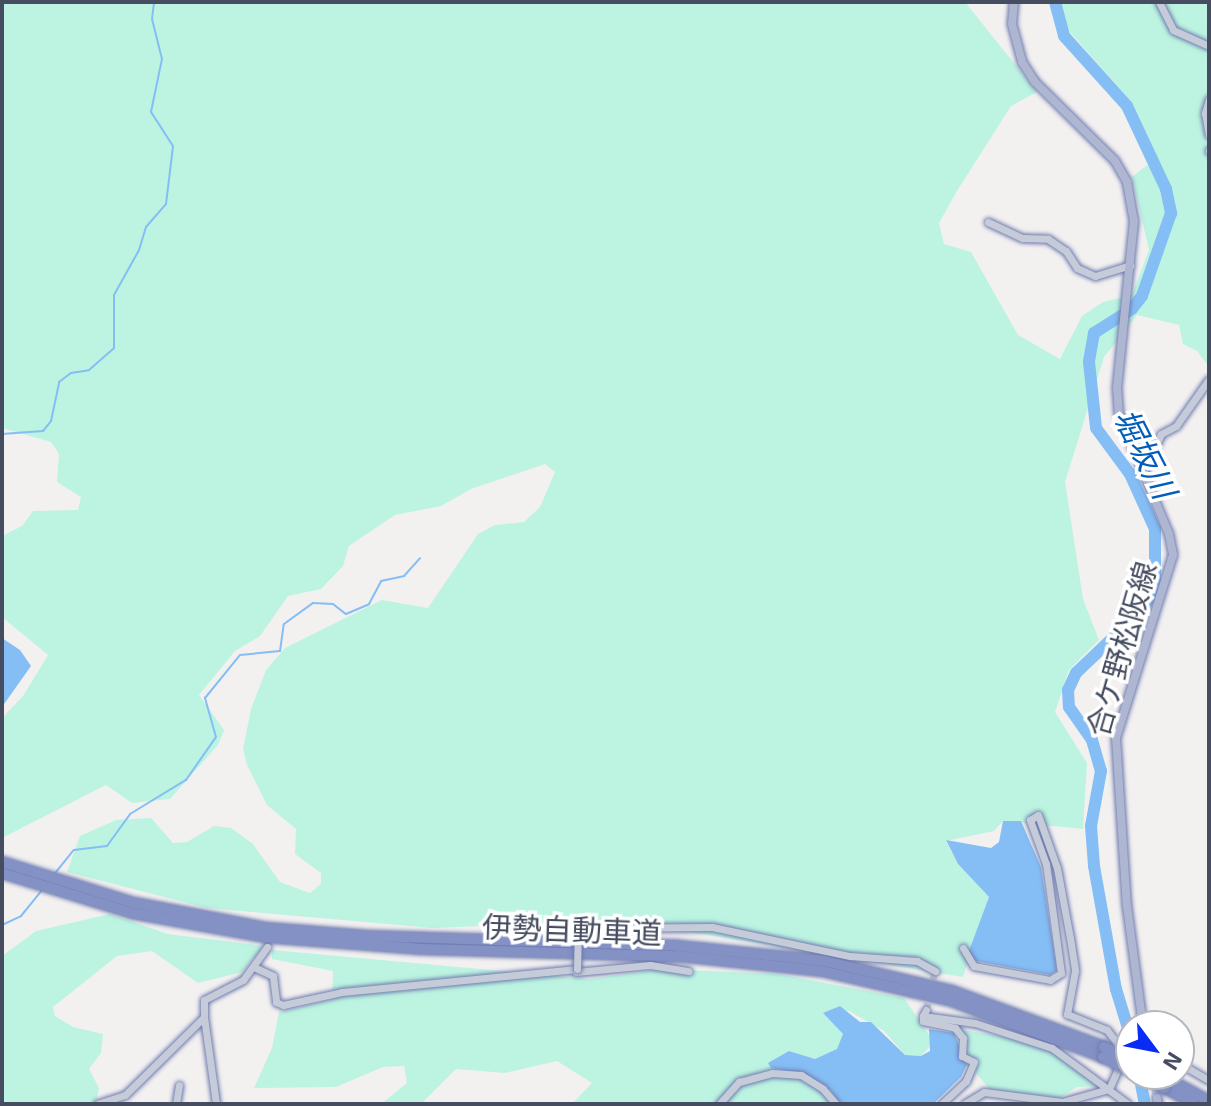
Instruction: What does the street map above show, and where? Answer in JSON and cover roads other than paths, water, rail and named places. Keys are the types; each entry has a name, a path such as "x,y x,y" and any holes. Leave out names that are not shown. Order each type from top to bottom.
{"highway":[{"name":"伊勢自動車道","path":"2,862 134,903 266,928 381,937 679,946 824,961 952,991 1104,1052 1115,1060"},
{"name":"伊勢自動車道","path":"2,873 132,913 265,937 422,949 679,956 822,971 949,1000 1115,1055"},
{"path":"1169,1090 1194,1104"},
{"path":"1189,1090 1209,1101"}],"main road":[{"name":"合ケ野松阪線","path":"1014,2 1012,24 1022,62 1035,82 1115,161 1127,182 1134,221 1119,414 1173,555 1116,738 1126,891 1141,1010"}],"street":[{"path":"1159,2 1173,30 1209,46"},
{"path":"1209,99 1205,113 1209,135"},
{"path":"988,222 1023,238 1048,239 1066,251 1077,268 1095,276 1130,265"},
{"path":"1143,473 1161,434 1176,426 1209,379"},
{"path":"963,948 974,966 1050,980 1061,973 1046,864 1030,820 1038,815 1057,868 1071,939 1074,981 1067,1014 1107,1030 1116,1042 1117,1071 1109,1089 1062,1103 984,1092 964,1104"},
{"path":"577,971 578,928 712,927 850,956 917,961 935,971"},
{"path":"216,1104 204,1000 256,968 267,947"},
{"path":"256,968 273,976 276,1002 283,1005 342,992 577,971 650,965 689,971"},
{"path":"941,1104 966,1081 974,1062 962,1056 963,1038 955,1028 923,1021 924,1013 975,1023 1036,1041 1069,1058 1128,1104"},
{"path":"97,1104 120,1099 204,1017"},
{"path":"719,1104 739,1082 772,1073 801,1075 836,1104"},
{"path":"176,1104 179,1085"}],"water":[{"path":"2,638 20,650 31,666 2,707"},
{"path":"1003,821 1021,821 1041,867 1057,970 1050,975 966,959 989,897 958,864 946,840 991,848 999,842"},
{"path":"840,1006 860,1022 871,1022 905,1055 921,1056 930,1051 929,1029 954,1033 967,1064 961,1077 933,1104 841,1104 830,1090 794,1072 771,1068 768,1063 789,1051 815,1059 837,1049 843,1034 823,1013"}],"waterway":[{"path":"2,434 43,431 51,421 59,382 71,373 89,370 114,348 114,295 139,250 146,227 166,204 173,146 151,112 162,59 152,19 154,2"},
{"name":"堀坂川","path":"1055,2 1064,36 1127,106 1166,189 1171,213 1142,296 1132,309 1094,333 1089,362 1096,428 1130,474 1155,529 1155,589 1141,611 1076,673 1068,690 1069,707 1092,740 1101,771 1091,826 1094,866 1122,1010"},
{"path":"56,872 74,850 107,846 130,814 186,780 216,737 205,698 240,655 280,651 284,624 313,603 333,604 346,614 369,604 381,581 404,576 420,558"},
{"path":"2,925 21,916 42,890"},
{"name":"堀坂川","path":"1142,1090 1145,1104"}],"tunnel":[{"path":"926,1010 935,971"},
{"path":"1156,1090 1157,1098"}]}
